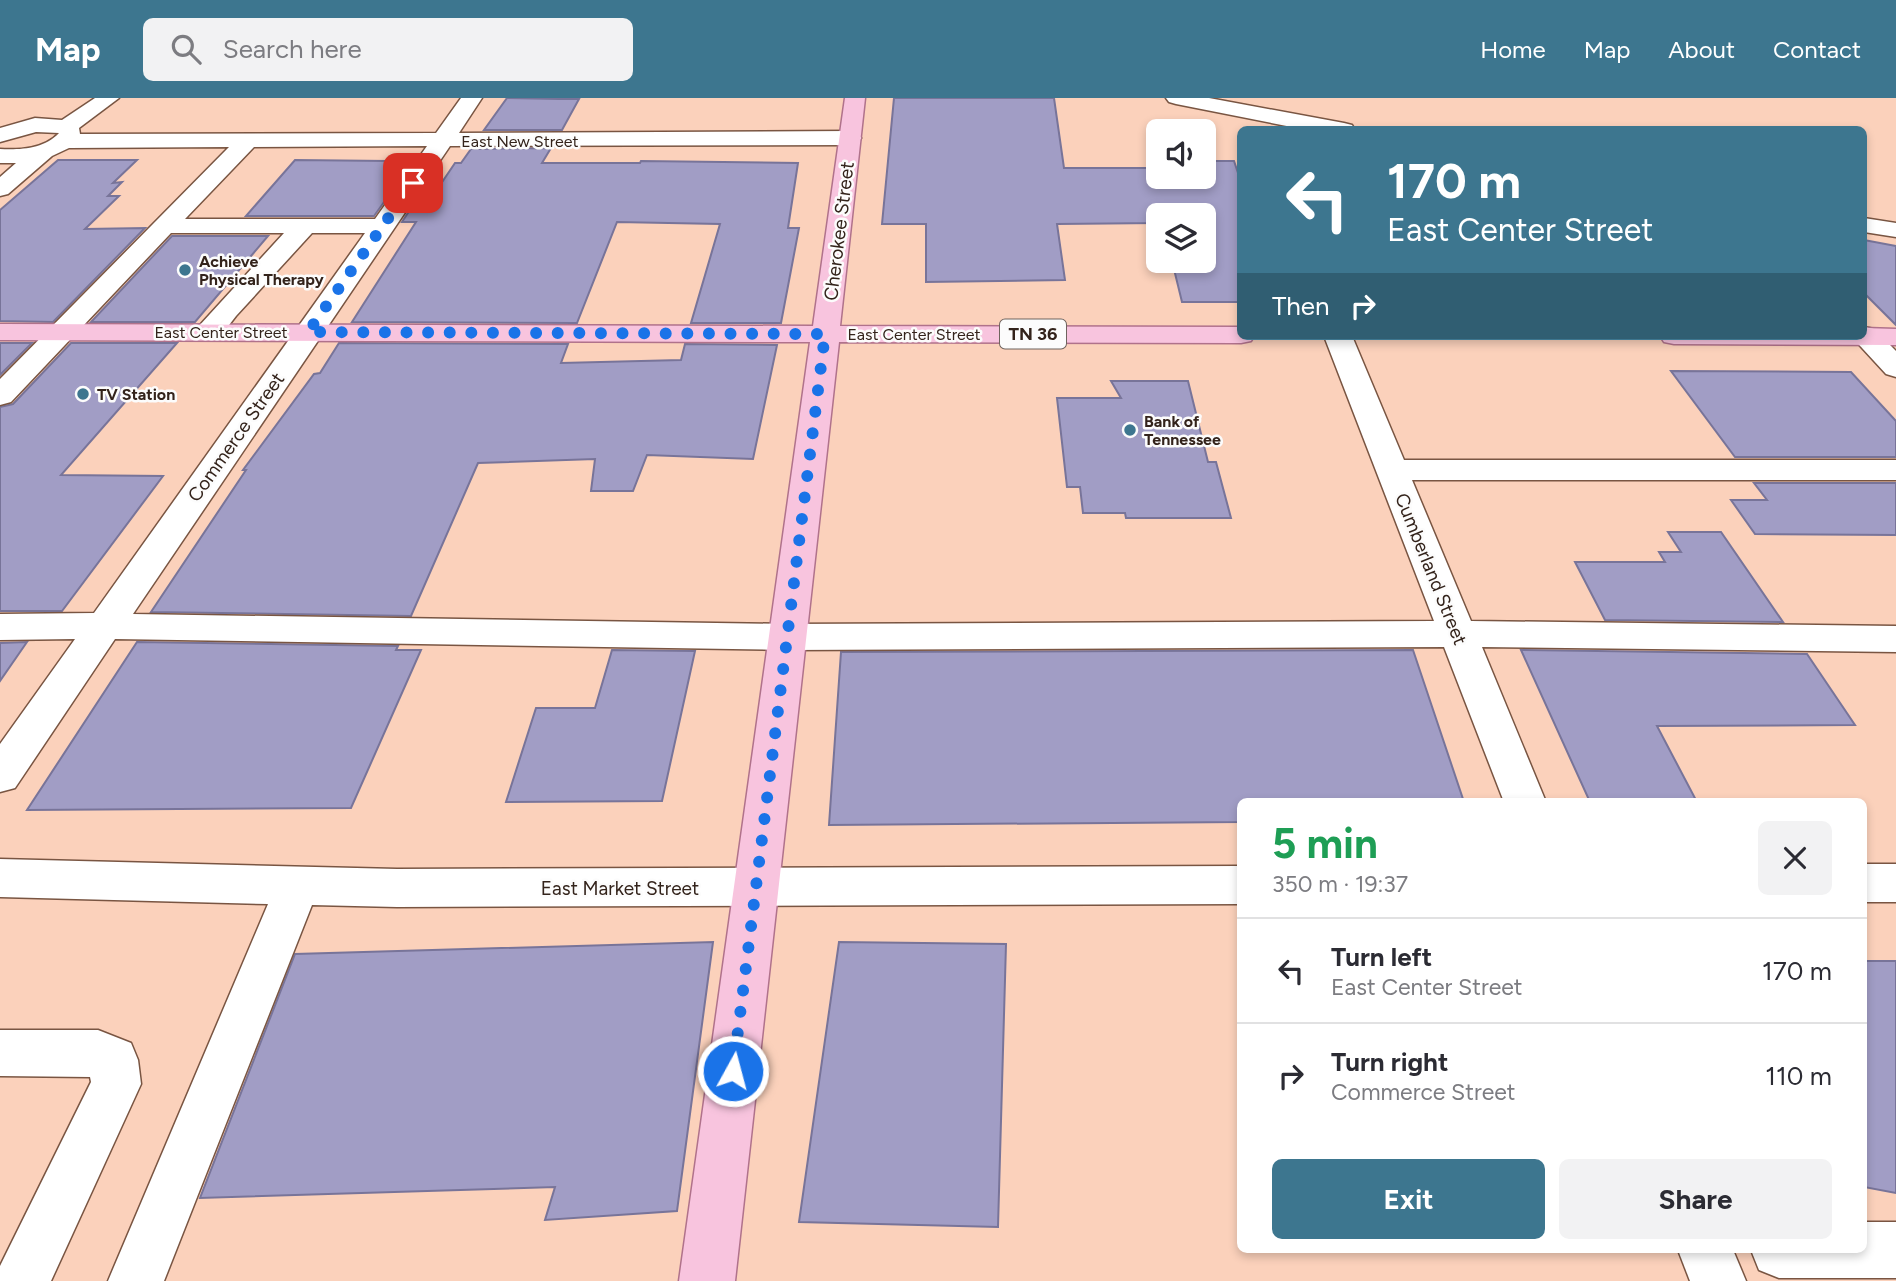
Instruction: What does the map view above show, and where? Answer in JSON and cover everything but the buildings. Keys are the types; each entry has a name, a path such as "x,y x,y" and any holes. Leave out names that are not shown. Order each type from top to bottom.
{"main road":[{"name":"Cherokee Street","path":"707,1281 855,98"},
{"name":"East Center Street","path":"0,332 1237,335"},
{"path":"1867,336 1896,337"}],"street":[{"path":"0,188 109,98"},
{"name":"Commerce Street","path":"0,776 472,98"},
{"path":"1176,98 1251,121 1303,126"},
{"path":"7,132 44,106"},
{"path":"7,132 47,125 58,139"},
{"name":"East New Street","path":"58,139 442,141 850,138"},
{"path":"0,156 18,156 58,139"},
{"path":"0,396 248,140"},
{"path":"255,226 272,205"},
{"path":"1867,225 1896,230"},
{"path":"164,226 383,226"},
{"path":"209,332 226,310 305,226"},
{"path":"1867,338 1896,368"},
{"name":"Cumberland Street","path":"1340,340 1523,798"},
{"path":"1391,470 1896,470"},
{"path":"0,627 105,626 788,637 1458,634 1896,639"},
{"name":"East Market Street","path":"0,878 298,885 756,888 1237,885"},
{"path":"1867,883 1896,883"},
{"path":"136,1281 298,885"},
{"path":"0,1053 98,1054 113,1060 116,1084 22,1281"},
{"path":"1867,1250 1896,1250"},
{"path":"1707,1253 1718,1281"}],"place":[{"name":"Achieve Physical Therapy","path":"185,270"},
{"name":"TV Station","path":"83,394"},
{"name":"Bank of Tennessee","path":"1130,430"}],"route":[{"path":"413,183 308,332 825,334 733,1071"}]}
